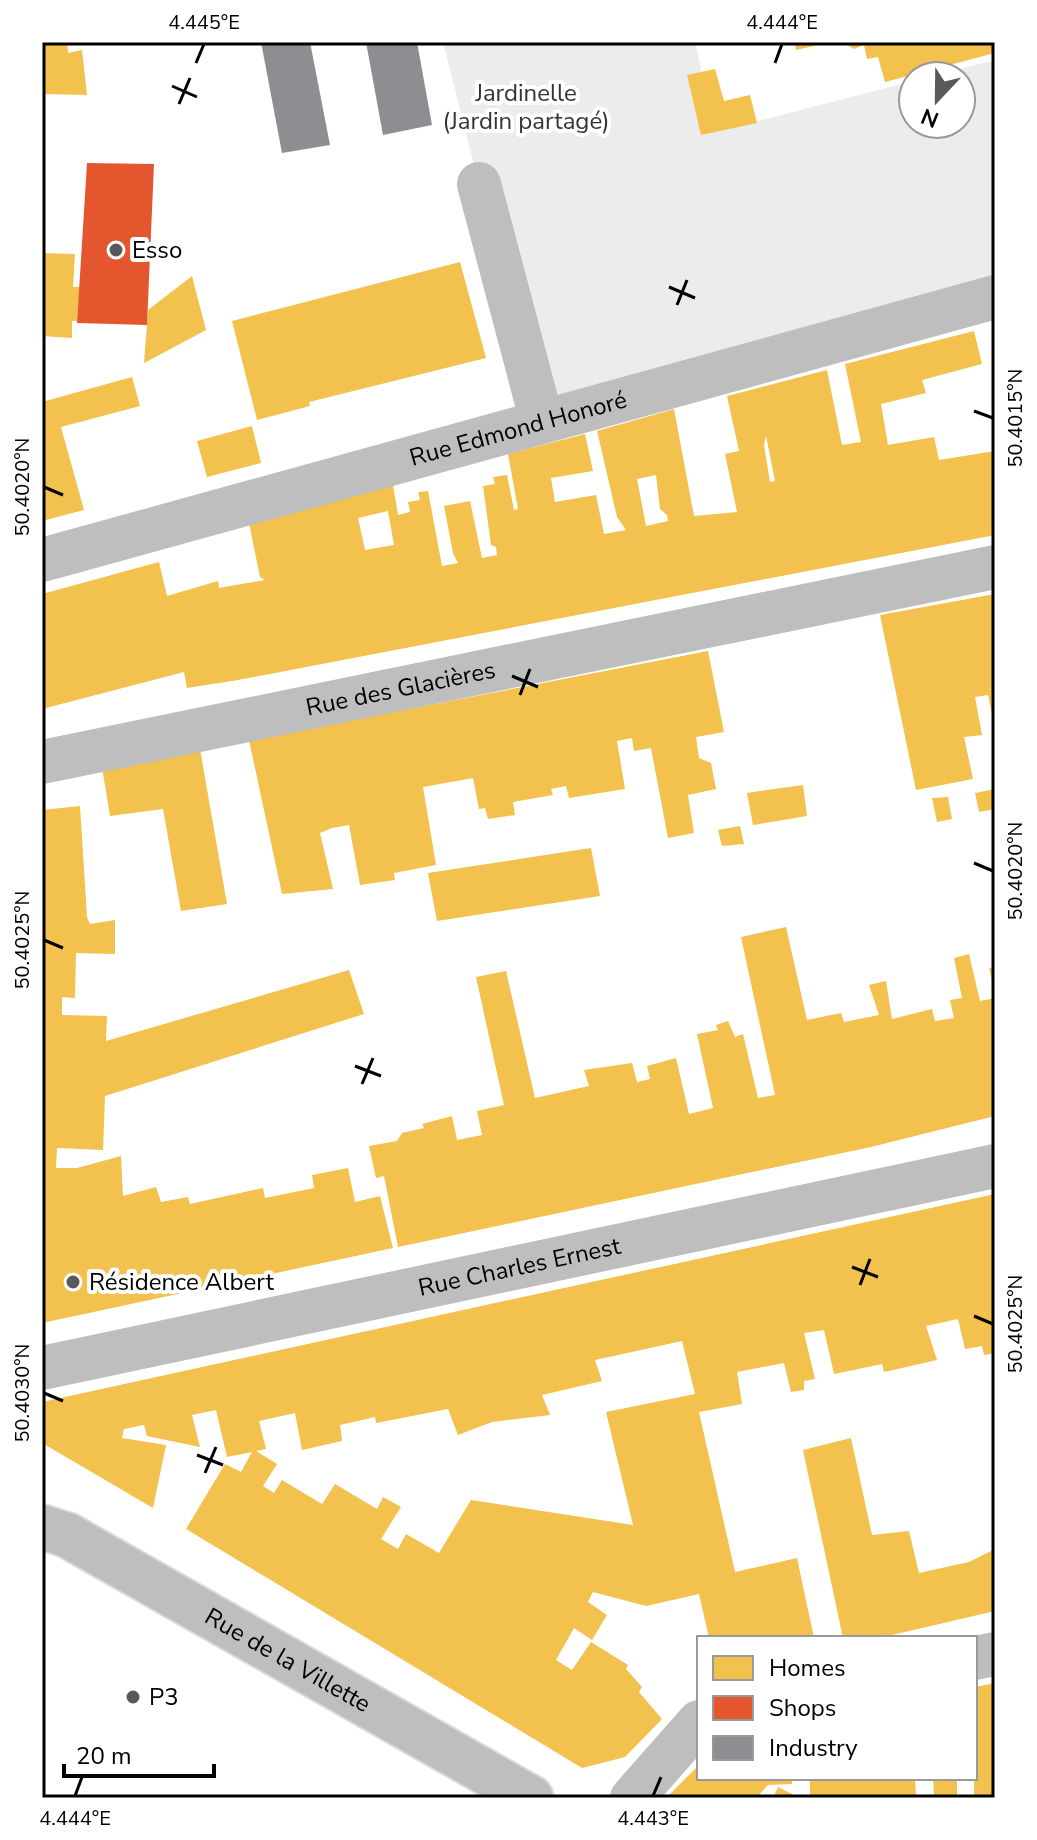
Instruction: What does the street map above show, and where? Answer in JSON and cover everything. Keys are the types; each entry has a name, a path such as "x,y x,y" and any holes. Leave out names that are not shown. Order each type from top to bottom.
{"street":[{"path":"479,184 542,422"},
{"name":"Rue Edmond Honoré","path":"42,560 995,297"},
{"name":"Rue des Glacières","path":"42,762 995,567"},
{"name":"Rue Charles Ernest","path":"42,1368 995,1166"},
{"name":"Rue de la Villette","path":"50,1537 531,1798"},
{"path":"632,1798 697,1724"}],"green space":[{"name":"Jardinelle (Jardin partagé)","path":"443,42 695,42 715,132 897,85 897,140 977,140 977,65 995,60 995,297 542,422 522,356"}],"building: Homes":[{"path":"42,42 67,42 68,53 82,50 87,95 42,94"},
{"path":"795,42 827,42 827,43 796,50"},
{"path":"842,42 995,42 995,53 968,60 897,60 897,79 885,82 878,57 867,59 864,45 854,49"},
{"path":"715,69 724,101 750,95 757,123 701,135 687,75"},
{"path":"42,253 75,254 73,287 80,287 77,321 72,321 72,338 42,336"},
{"path":"460,262 486,358 309,402 310,406 257,420 232,321"},
{"path":"192,276 206,330 144,363 148,310"},
{"path":"974,331 982,364 922,380 926,393 881,404 888,445 934,437 939,460 995,451 995,535 238,680 187,688 184,672 42,709 42,594 159,562 167,596 218,581 219,588 265,580 260,577 249,523 393,485 398,515 410,512 408,502 420,500 418,492 428,491 442,566 458,563 453,553 444,506 470,501 482,558 497,555 496,547 491,545 483,486 495,484 493,477 507,475 514,510 518,509 508,454 585,434 593,471 551,478 555,502 596,495 604,534 626,530 617,517 597,431 674,409 694,516 737,512 725,454 739,451 727,396 827,370 842,445 861,442 845,364","holes":["766,436 775,481 770,482 764,445","656,475 660,509 667,515 668,521 646,526 637,479","388,511 394,545 365,550 358,518"]},
{"path":"132,377 140,406 61,427 84,510 42,521 42,402"},
{"path":"252,426 261,463 207,477 197,441"},
{"path":"995,594 995,728 988,695 975,697 982,735 964,737 973,779 916,790 880,615"},
{"path":"708,651 724,732 696,737 699,758 711,763 716,789 688,795 694,833 668,838 651,748 634,751 632,738 617,741 625,789 569,798 566,786 551,789 553,795 513,802 515,815 488,819 485,808 479,809 473,778 423,787 436,865 394,873 395,880 360,885 349,825 332,828 320,833 333,889 282,894 249,740"},
{"path":"200,749 227,904 181,911 163,809 110,816 102,767"},
{"path":"803,785 807,816 753,825 747,793"},
{"path":"995,789 995,809 979,812 975,793"},
{"path":"948,797 952,819 937,822 932,798"},
{"path":"80,806 87,917 90,924 115,920 115,954 76,953 75,998 62,997 62,1015 107,1016 106,1041 349,970 364,1014 105,1096 103,1150 57,1148 56,1168 77,1168 121,1156 123,1196 156,1187 161,1202 188,1197 190,1204 263,1188 265,1198 314,1188 312,1175 348,1168 355,1202 380,1196 393,1248 42,1323 42,810"},
{"path":"740,826 744,844 722,846 718,830"},
{"path":"591,848 600,896 437,921 428,873"},
{"path":"786,927 807,1020 841,1013 844,1022 879,1015 869,985 886,981 892,1019 932,1009 935,1021 954,1018 950,1000 962,998 954,958 969,954 980,1001 995,998 995,1116 871,1147 398,1247 384,1176 376,1178 369,1146 397,1141 402,1133 452,1116 457,1140 482,1135 477,1111 504,1105 476,977 506,971 535,1098 589,1086 584,1070 632,1063 637,1082 650,1079 647,1066 676,1058 689,1114 713,1108 697,1034 718,1030 716,1025 728,1021 735,1037 743,1034 758,1098 775,1095 741,937"},
{"path":"995,967 995,987 994,987 989,968"},
{"path":"995,1194 995,1353 984,1355 982,1346 965,1349 958,1319 926,1326 937,1360 884,1372 882,1364 834,1374 824,1330 804,1333 815,1379 804,1381 804,1390 791,1392 784,1363 737,1372 742,1404 699,1412 735,1572 797,1558 814,1636 709,1636 699,1594 646,1606 593,1592 588,1602 607,1615 592,1640 574,1628 556,1660 572,1670 591,1642 628,1665 626,1669 642,1687 639,1692 662,1719 625,1757 582,1768 186,1529 225,1464 241,1472 252,1452 227,1457 216,1410 192,1415 200,1447 147,1436 144,1425 124,1429 122,1438 166,1445 153,1508 42,1443 42,1402","holes":["682,1341 695,1394 606,1412 633,1525 471,1500 439,1553 406,1534 398,1549 381,1539 401,1507 383,1497 377,1509 335,1484 322,1504 282,1480 274,1493 263,1486 277,1464 256,1451 266,1449 259,1421 295,1413 302,1450 342,1441 340,1425 375,1417 376,1423 448,1409 458,1435 492,1422 550,1415 542,1395 602,1381 595,1360"]},
{"path":"851,1438 872,1535 909,1531 919,1573 969,1562 995,1549 995,1611 888,1636 843,1636 803,1450"},
{"path":"995,1683 995,1798 974,1798 974,1780 977,1780 977,1687"},
{"path":"697,1767 697,1780 792,1780 792,1784 768,1785 756,1798 666,1798"},
{"path":"810,1780 915,1780 916,1798 810,1798"},
{"path":"933,1780 957,1780 957,1798 934,1797"},
{"path":"778,1787 794,1795 793,1798 773,1798"}],"building: Shops":[{"name":"Esso","path":"87,163 154,164 147,325 77,323"}],"building: Industry":[{"path":"261,42 310,42 330,145 282,153"},
{"path":"366,42 417,42 432,125 383,135"}],"place":[{"name":"Esso","path":"116,250"},
{"name":"Résidence Albert","path":"73,1282"},
{"name":"P3","path":"133,1697"}]}
